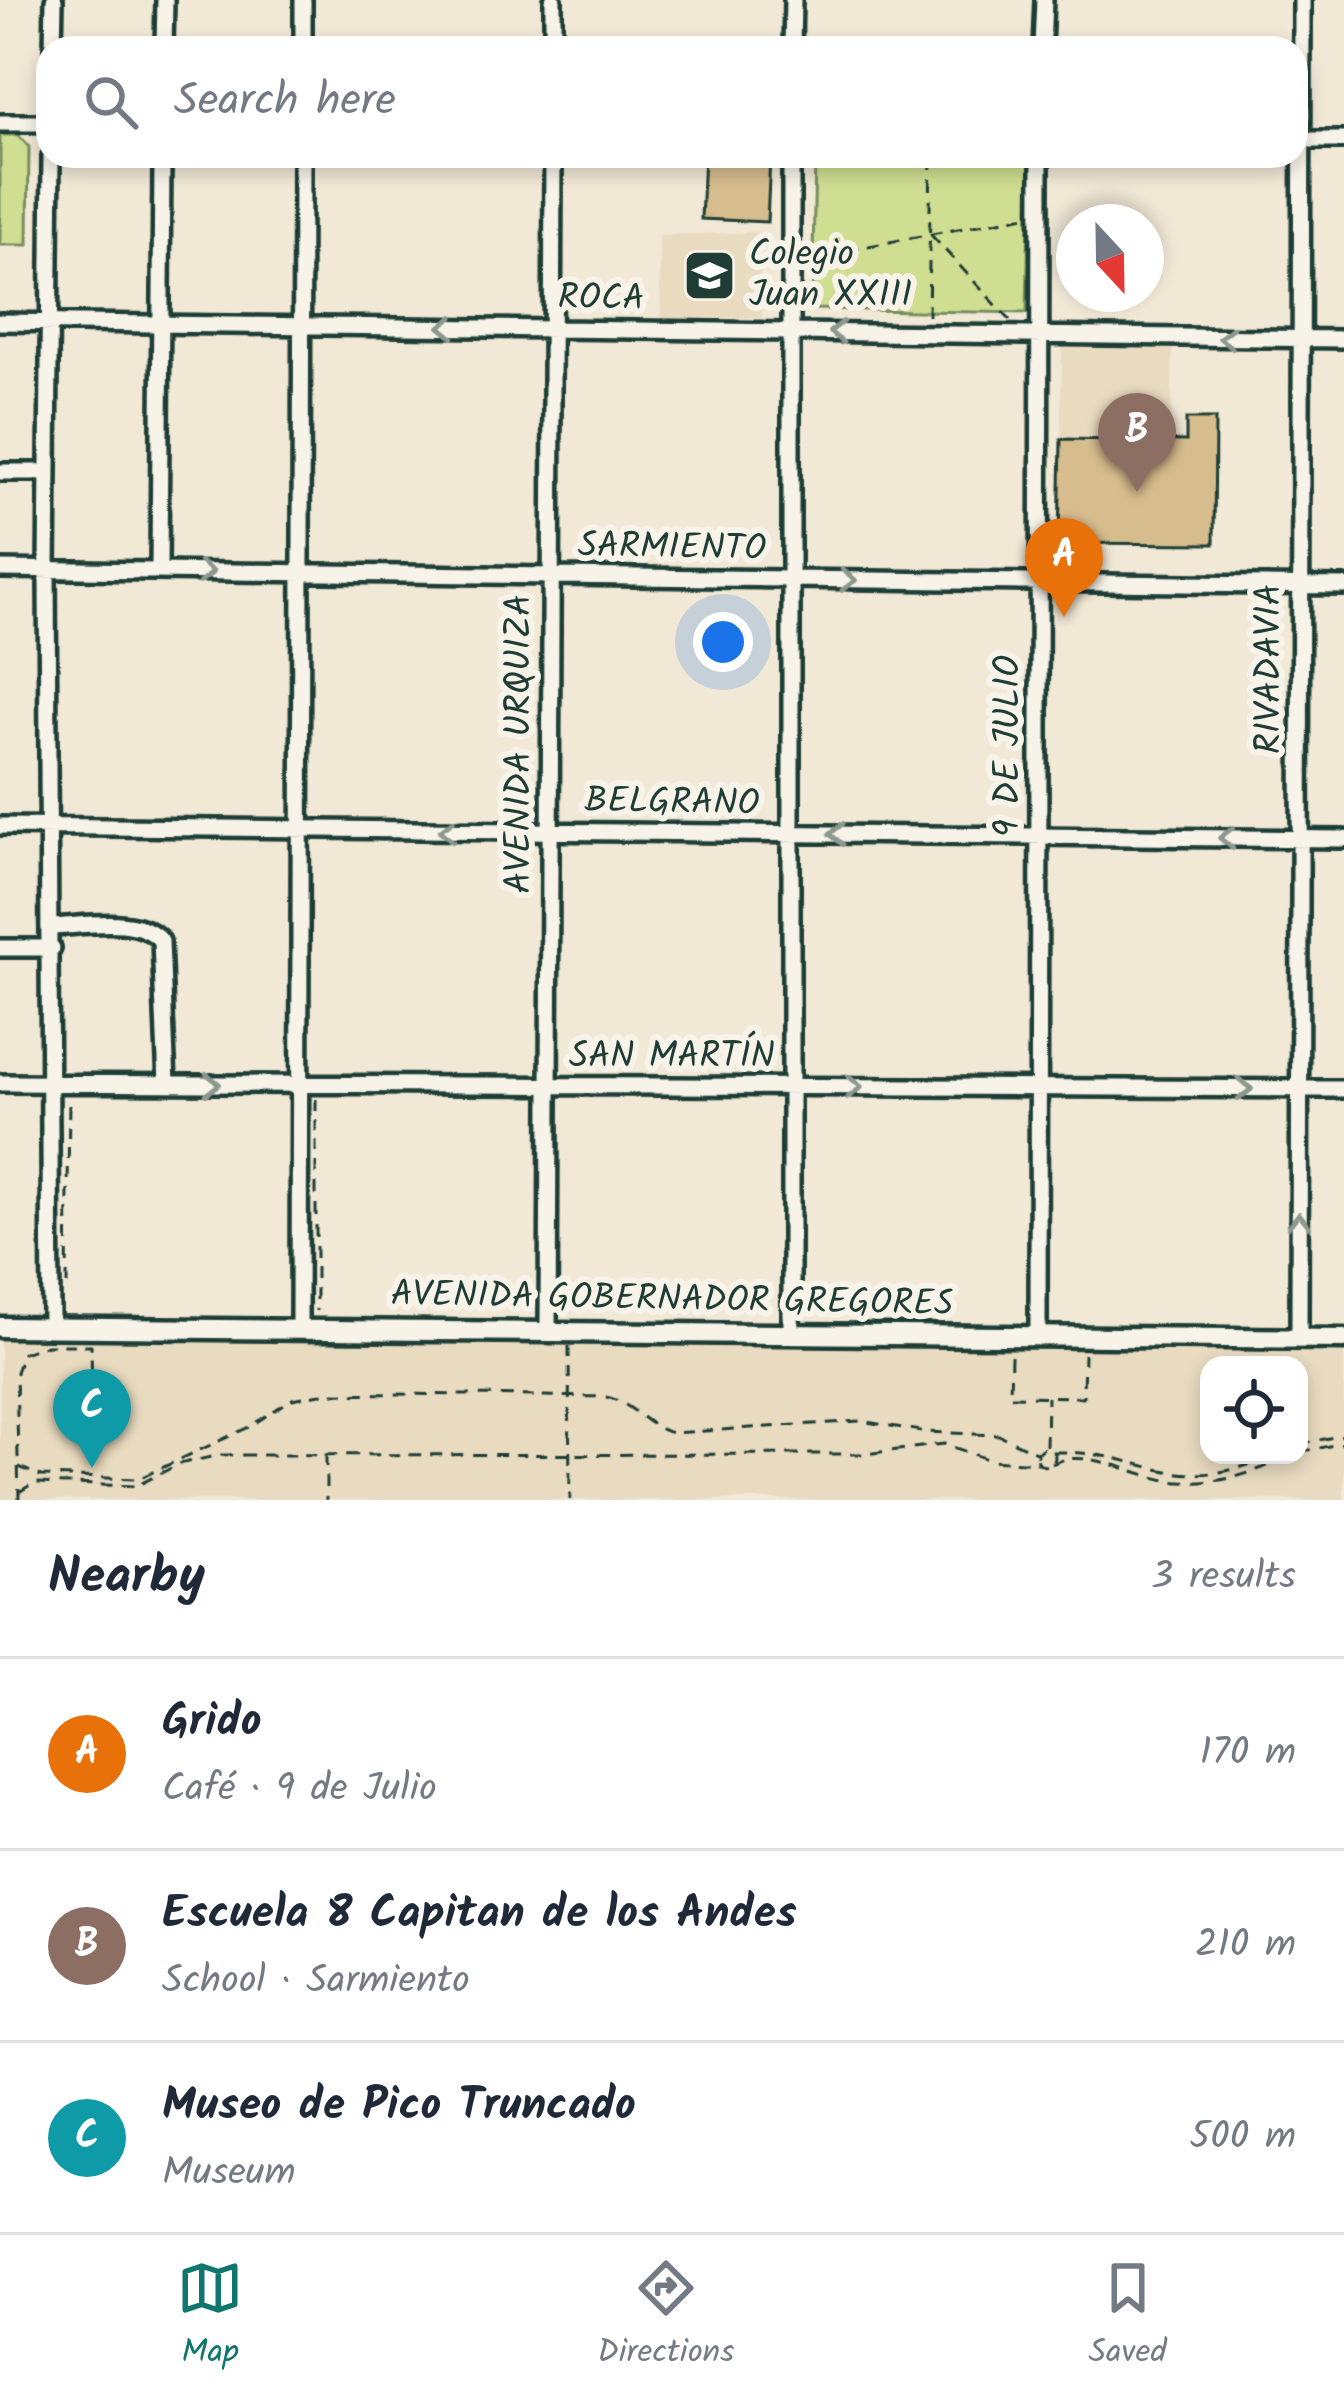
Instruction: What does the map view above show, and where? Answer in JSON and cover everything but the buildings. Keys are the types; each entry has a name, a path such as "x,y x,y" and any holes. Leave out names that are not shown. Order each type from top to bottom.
{"main road":[{"name":"AVENIDA GOBERNADOR GREGORES","path":"0,1327 1344,1339"}],"street":[{"path":"53,36 54,0"},
{"path":"164,36 165,0"},
{"path":"302,36 303,0"},
{"path":"553,0 553,36"},
{"path":"792,36 793,0"},
{"path":"1042,36 1044,0"},
{"name":"RIVADAVIA","path":"1301,36 1302,0"},
{"path":"0,123 36,123"},
{"path":"1308,140 1344,140"},
{"path":"51,168 46,570 52,948 62,1084 51,1327"},
{"path":"159,571 162,168"},
{"path":"299,1330 308,1085 300,830 302,168"},
{"name":"AVENIDA URQUIZA","path":"548,1332 553,168"},
{"path":"791,168 791,1334"},
{"name":"9 DE JULIO","path":"1038,1336 1039,582 1032,335 1040,168"},
{"name":"RIVADAVIA","path":"1298,168 1300,1338"},
{"name":"ROCA","path":"0,322 1344,339"},
{"path":"0,472 48,472"},
{"name":"SARMIENTO","path":"0,569 1344,586"},
{"name":"BELGRANO","path":"0,826 1344,839"},
{"path":"52,927 134,926 152,930 161,941 167,1084"},
{"path":"0,948 52,948"},
{"name":"SAN MARTÍN","path":"0,1083 1344,1089"}],"path":[{"path":"927,333 931,168"},
{"path":"791,261 1040,214"},
{"path":"931,235 1032,335"},
{"path":"62,1084 66,1294"},
{"path":"308,1085 316,1316"},
{"path":"569,1332 570,1500"},
{"path":"19,1500 16,1372 23,1353 33,1348 91,1345 93,1444"},
{"path":"1011,1348 1010,1396 1084,1397 1084,1352"},
{"path":"19,1467 40,1476 138,1479 306,1394 620,1400 653,1427 673,1433 861,1421 927,1432 999,1435 1038,1454"},
{"path":"1046,1448 1047,1396"},
{"path":"1308,1443 1344,1439"},
{"path":"1308,1449 1344,1439"},
{"path":"19,1492 34,1483 136,1486 179,1464 220,1455 866,1454 944,1444 990,1460 1052,1464 1079,1458 1159,1480 1214,1483 1235,1480 1271,1464"},
{"path":"1038,1454 1046,1448"},
{"path":"1046,1448 1098,1454 1137,1468 1179,1475 1233,1473 1254,1464"},
{"path":"1052,1464 1054,1452"},
{"path":"1038,1454 1039,1462"},
{"path":"326,1455 326,1500"}],"shaded area":[{"name":"Colegio Juan XXIII","path":"760,232 762,317 661,319 659,235"},
{"path":"1062,339 1173,340 1171,441 1061,439"},
{"path":"0,1327 1344,1339 1344,1500 0,1500"}],"green space":[{"path":"0,135 18,135 29,147 28,245 0,245"},
{"path":"815,168 1030,168 1027,313 812,309"}],"place":[{"name":"Colegio Juan XXIII","path":"710,276"},
{"name":"Escuela 8 Capitan de los Andes","path":"1137,492"},
{"name":"Grido","path":"1064,617"},
{"name":"Museo de Pico Truncado","path":"92,1468"}]}
